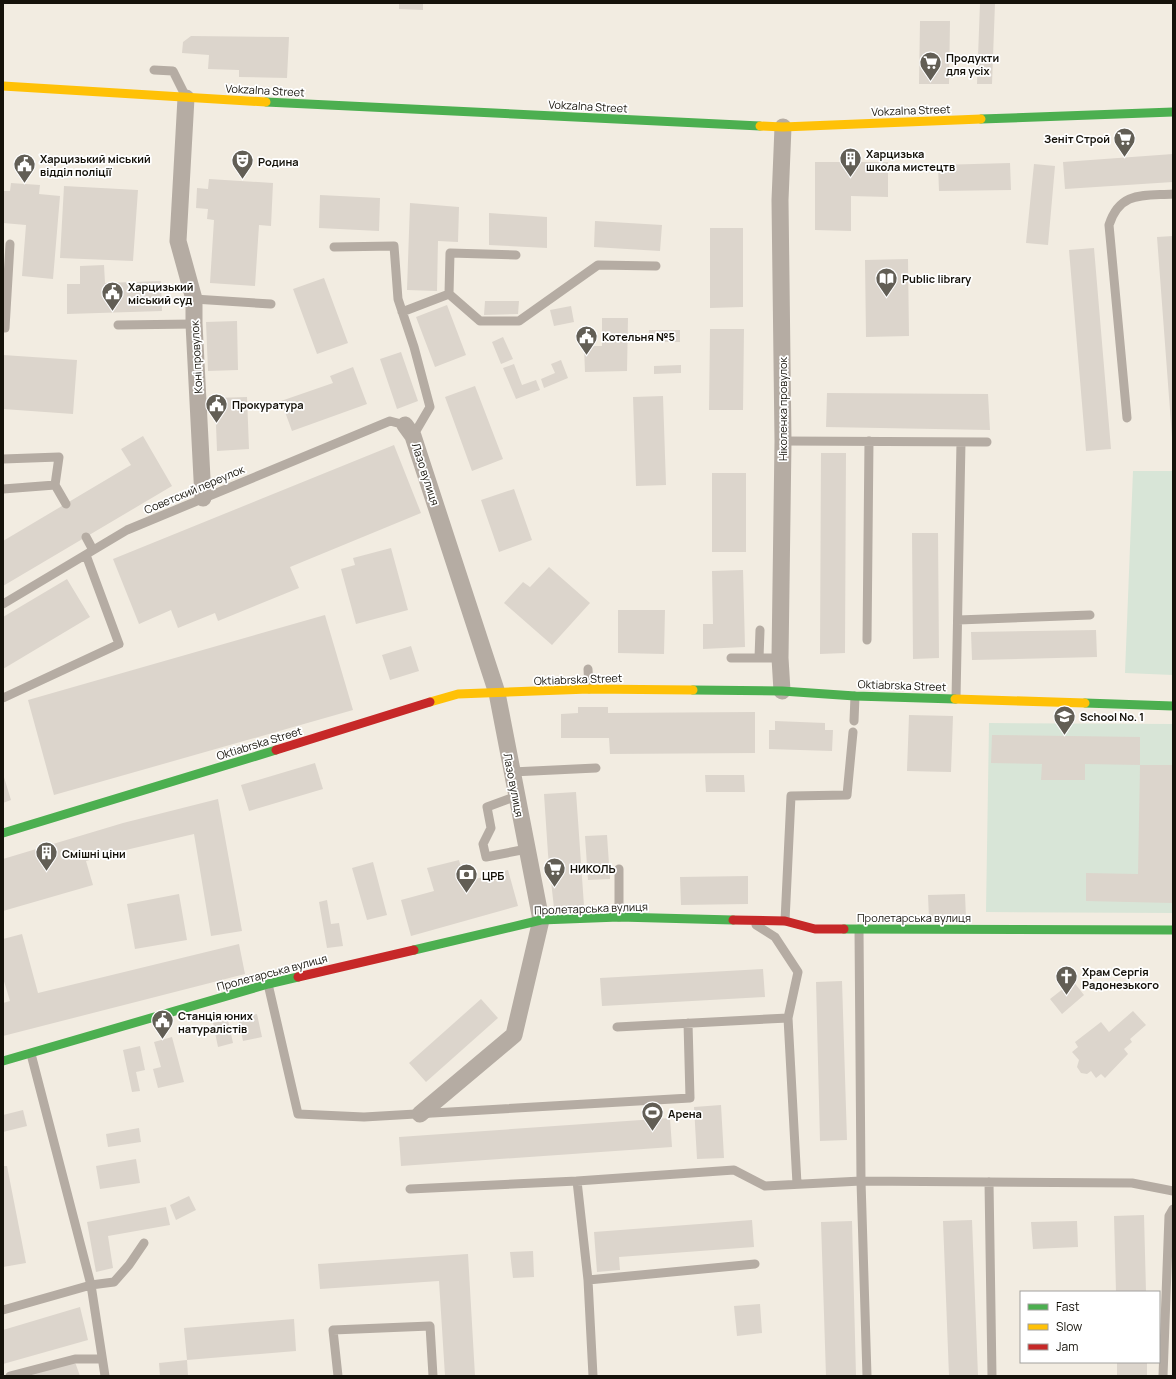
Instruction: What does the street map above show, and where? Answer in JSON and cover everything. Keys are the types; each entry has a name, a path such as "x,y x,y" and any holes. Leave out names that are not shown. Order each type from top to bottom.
{"main road":[{"name":"Vokzalna Street","path":"3,86 186,98 783,127 1173,112"},
{"name":"Oktiabrska Street","path":"3,833 458,694 588,690 782,690 855,696 1173,706"},
{"name":"Пролетарська вулиця","path":"3,1061 268,984 541,920 620,917 786,921 815,929 1173,930"}],"street":[{"name":"Коні провулок","path":"186,98 178,241 194,299 203,498"},
{"name":"Ніколенка провулок","path":"782,690 780,658 783,441 780,200 783,127"},
{"name":"Лазо вулиця","path":"409,430 497,694 541,920 514,1035 420,1114"}],"lane":[{"path":"154,70 173,70 186,98"},
{"path":"1127,418 1109,225 1112,216 1124,201 1133,198 1173,194"},
{"path":"3,328 5,328 10,244"},
{"path":"334,247 394,246 398,299 414,347 430,407 409,430"},
{"path":"449,294 450,253 516,256"},
{"path":"449,294 480,321 519,321 598,265 656,266"},
{"path":"402,312 449,294"},
{"path":"194,299 271,304"},
{"path":"118,325 194,324"},
{"name":"Советский переулок","path":"3,604 127,530 390,421 409,430"},
{"path":"783,441 987,442"},
{"path":"867,640 869,441"},
{"path":"956,699 961,442"},
{"path":"3,458 59,457 55,485 66,504"},
{"path":"3,489 55,485"},
{"path":"3,698 119,644 89,552 86,537"},
{"path":"958,620 1090,616"},
{"path":"759,658 760,630"},
{"path":"731,658 780,658"},
{"path":"588,669 588,690"},
{"path":"854,721 855,696"},
{"path":"786,921 791,796 847,795 853,732"},
{"path":"512,772 596,768"},
{"path":"517,796 487,807 490,828 483,844 486,857 527,849"},
{"path":"619,869 620,917"},
{"path":"748,920 775,937 798,972 788,1018 797,1184"},
{"path":"858,929 861,1181 867,1376"},
{"path":"268,984 298,1114 364,1117 690,1098 688,1023"},
{"path":"617,1027 788,1018"},
{"path":"31,1054 91,1285 105,1376"},
{"path":"410,1189 577,1181 734,1170 765,1186 861,1181 1132,1183 1173,1191"},
{"path":"577,1181 588,1280 593,1376"},
{"path":"989,1182 992,1376"},
{"path":"1163,1376 1170,1291 1169,1216 1173,1209"},
{"path":"3,1310 91,1285 114,1282 129,1265 144,1242"},
{"path":"588,1280 755,1264"},
{"path":"338,1376 333,1330 430,1326 433,1376"},
{"path":"10,1376 75,1359 102,1359"}],"green space":[{"path":"1133,471 1173,471 1173,675 1125,673"},
{"path":"989,723 1173,724 1173,913 986,912"}],"building":[{"path":"399,3 423,3 423,10 399,9"},
{"path":"980,3 995,3 992,84 977,84"},
{"path":"920,21 950,21 949,84 919,84"},
{"path":"191,36 289,37 287,78 239,77 239,70 208,69 209,55 182,53 183,42"},
{"path":"1173,154 1173,182 1065,189 1063,162"},
{"name":"Харцизька школа мистецтв","path":"815,162 888,162 888,197 851,196 851,231 815,230"},
{"path":"1010,163 1011,190 939,191 938,165"},
{"path":"1034,164 1055,166 1048,245 1026,243"},
{"path":"209,179 273,183 271,226 259,225 255,286 210,283 214,220 207,219 208,209 196,208 197,188 208,189"},
{"path":"11,183 40,185 39,194 60,196 53,279 22,276 26,225 3,223 3,191 10,191"},
{"path":"64,186 138,190 133,261 60,258"},
{"path":"320,195 380,198 379,231 319,228"},
{"path":"410,203 459,207 458,242 438,241 437,291 407,290"},
{"path":"489,213 547,217 547,248 489,245"},
{"path":"595,221 662,225 660,251 594,247"},
{"path":"710,228 743,228 743,307 710,308"},
{"path":"1173,236 1173,437 1172,437 1157,237"},
{"path":"1094,248 1111,449 1086,451 1069,250"},
{"name":"Public library","path":"908,259 909,336 866,337 865,260"},
{"path":"104,265 105,283 161,281 162,311 67,314 67,284 80,284 80,266"},
{"path":"324,278 348,343 317,354 293,289"},
{"path":"485,301 519,301 518,314 484,315"},
{"path":"447,305 466,355 435,367 416,317"},
{"path":"571,306 574,322 554,326 550,310"},
{"path":"602,318 628,318 627,371 585,372 584,346 602,346"},
{"path":"237,321 238,370 208,371 206,322"},
{"path":"710,329 744,329 743,410 709,410"},
{"path":"649,330 680,330 680,342 649,342"},
{"path":"503,337 513,359 501,364 492,342"},
{"path":"401,352 418,401 397,409 380,359"},
{"path":"3,355 77,360 73,414 3,409"},
{"path":"561,360 568,378 544,388 541,379 555,373 551,364"},
{"path":"514,364 522,385 536,380 540,390 516,399 503,368"},
{"path":"681,365 681,373 654,374 654,366"},
{"path":"353,367 367,404 292,431 281,401 333,383 330,376"},
{"path":"475,386 503,459 472,471 445,397"},
{"path":"827,393 988,394 990,430 826,427"},
{"path":"663,396 666,485 636,486 633,397"},
{"path":"247,397 249,449 217,451 215,398"},
{"path":"143,436 172,486 3,586 3,541 131,465 121,449"},
{"path":"394,445 421,513 290,567 299,588 218,621 215,613 178,628 171,610 139,624 113,559"},
{"path":"821,453 846,453 845,653 820,654"},
{"path":"712,473 746,473 746,552 712,552"},
{"path":"514,489 532,540 499,552 481,500"},
{"path":"912,533 938,533 939,658 913,659"},
{"path":"391,548 408,610 356,624 341,569 355,565 353,558"},
{"path":"549,567 590,603 552,645 504,603 523,582 530,587"},
{"path":"743,570 745,647 703,649 703,624 713,624 712,571"},
{"path":"67,579 90,617 3,669 3,617"},
{"path":"618,610 665,610 664,654 618,653"},
{"path":"325,615 353,710 54,795 28,700"},
{"path":"1096,630 1097,657 972,660 971,632"},
{"path":"411,646 419,671 390,680 382,655"},
{"path":"578,707 608,707 608,713 755,712 755,753 610,754 609,738 561,738 561,714 578,713"},
{"path":"909,715 953,716 951,772 907,771"},
{"path":"775,721 825,723 825,730 833,730 832,751 769,749 769,730 775,730"},
{"path":"992,735 1140,737 1140,765 1085,764 1085,780 1041,780 1042,764 991,763"},
{"path":"315,763 323,789 249,811 241,785"},
{"path":"1140,765 1173,765 1172,903 1086,901 1086,873 1138,874"},
{"path":"3,774 11,800 3,803"},
{"path":"705,775 744,775 745,792 706,792"},
{"path":"576,792 584,906 554,908 548,854 544,794"},
{"path":"218,799 242,931 211,936 194,834 86,861 93,885 3,911 3,859 123,823"},
{"path":"607,835 610,879 588,880 585,836"},
{"name":"ЦРБ","path":"459,860 465,882 508,870 518,906 411,936 401,900 434,891 427,868"},
{"path":"373,862 387,915 367,920 352,868"},
{"path":"748,876 748,904 681,905 680,877"},
{"path":"179,894 187,940 135,949 127,904"},
{"path":"965,894 966,918 929,919 928,895"},
{"path":"327,900 331,924 339,923 343,946 327,948 319,902"},
{"path":"22,934 38,993 239,944 245,974 3,1036 3,1003 10,1001 3,978 3,939"},
{"path":"763,969 765,997 602,1006 600,978"},
{"path":"842,981 847,1140 820,1141 816,982"},
{"name":"Храм Сергія Радонезького","path":"1073,981 1084,995 1062,1014 1050,999"},
{"path":"481,999 498,1018 426,1082 409,1063"},
{"path":"1133,1011 1146,1025 1130,1039 1132,1042 1124,1049 1128,1054 1105,1078 1101,1074 1096,1078 1091,1071 1087,1074 1081,1073 1077,1067 1079,1060 1072,1052 1078,1047 1075,1042 1101,1022 1109,1032"},
{"path":"257,1014 262,1037 243,1041 238,1017"},
{"path":"228,1020 233,1043 218,1047 213,1023"},
{"path":"172,1037 184,1082 158,1088 153,1069 161,1067 154,1042"},
{"path":"140,1046 145,1070 136,1072 140,1091 132,1092 123,1050"},
{"path":"721,1105 724,1158 697,1159 694,1107"},
{"path":"23,1110 27,1126 3,1132 3,1115"},
{"path":"670,1118 672,1147 401,1166 399,1137"},
{"path":"139,1128 141,1142 108,1147 106,1134"},
{"path":"136,1159 140,1183 100,1189 96,1166"},
{"path":"3,1166 7,1166 26,1263 3,1267"},
{"path":"189,1196 196,1210 176,1220 170,1205"},
{"path":"166,1207 170,1225 108,1236 113,1268 96,1272 87,1222"},
{"path":"1144,1215 1146,1291 1116,1291 1114,1216"},
{"path":"752,1220 754,1247 619,1257 620,1270 597,1272 594,1232"},
{"path":"972,1220 978,1376 949,1376 943,1221"},
{"path":"852,1221 856,1376 826,1376 821,1222"},
{"path":"1077,1221 1078,1247 1033,1249 1031,1222"},
{"path":"533,1251 534,1277 513,1278 510,1252"},
{"path":"468,1254 475,1376 445,1376 439,1281 320,1289 318,1264"},
{"path":"760,1304 762,1333 737,1336 734,1306"},
{"path":"80,1307 88,1340 3,1364 3,1330"},
{"path":"294,1319 296,1351 187,1360 184,1328"},
{"path":"187,1360 188,1376 160,1376 159,1363"},
{"path":"75,1362 80,1376 24,1376"},
{"path":"1117,1363 1147,1363 1147,1376 1117,1376"}],"traffic: fast":[{"path":"266,102 760,126"},
{"path":"981,119 1173,112"},
{"path":"693,690 782,691 855,696 955,699"},
{"path":"1085,703 1173,706"},
{"path":"3,833 276,750"},
{"path":"414,950 541,920 619,917 733,920"},
{"path":"844,929 1173,930"},
{"path":"3,1061 268,984 298,977"}],"traffic: slow":[{"path":"3,86 266,102"},
{"path":"760,126 783,127 981,119"},
{"path":"430,702 458,694 589,689 693,690"},
{"path":"955,699 1085,703"}],"traffic: jam":[{"path":"276,750 430,702"},
{"path":"733,920 785,921 815,929 844,929"},
{"path":"298,977 414,950"}],"place":[{"name":"Продукти для усіх","path":"930,82"},
{"name":"Зеніт Строй","path":"1125,158"},
{"name":"Харцизька школа мистецтв","path":"851,178"},
{"name":"Родина","path":"242,180"},
{"name":"Харцизький міський відділ поліції","path":"25,184"},
{"name":"Public library","path":"887,298"},
{"name":"Харцизький міський суд","path":"112,312"},
{"name":"Котельня №5","path":"587,356"},
{"name":"Прокуратура","path":"216,424"},
{"name":"School No. 1","path":"1065,736"},
{"name":"Смішні ціни","path":"46,872"},
{"name":"НИКОЛЬ","path":"555,888"},
{"name":"ЦРБ","path":"466,894"},
{"name":"Храм Сергія Радонезького","path":"1067,996"},
{"name":"Станція юних натуралістів","path":"162,1040"},
{"name":"Арена","path":"652,1132"}]}
